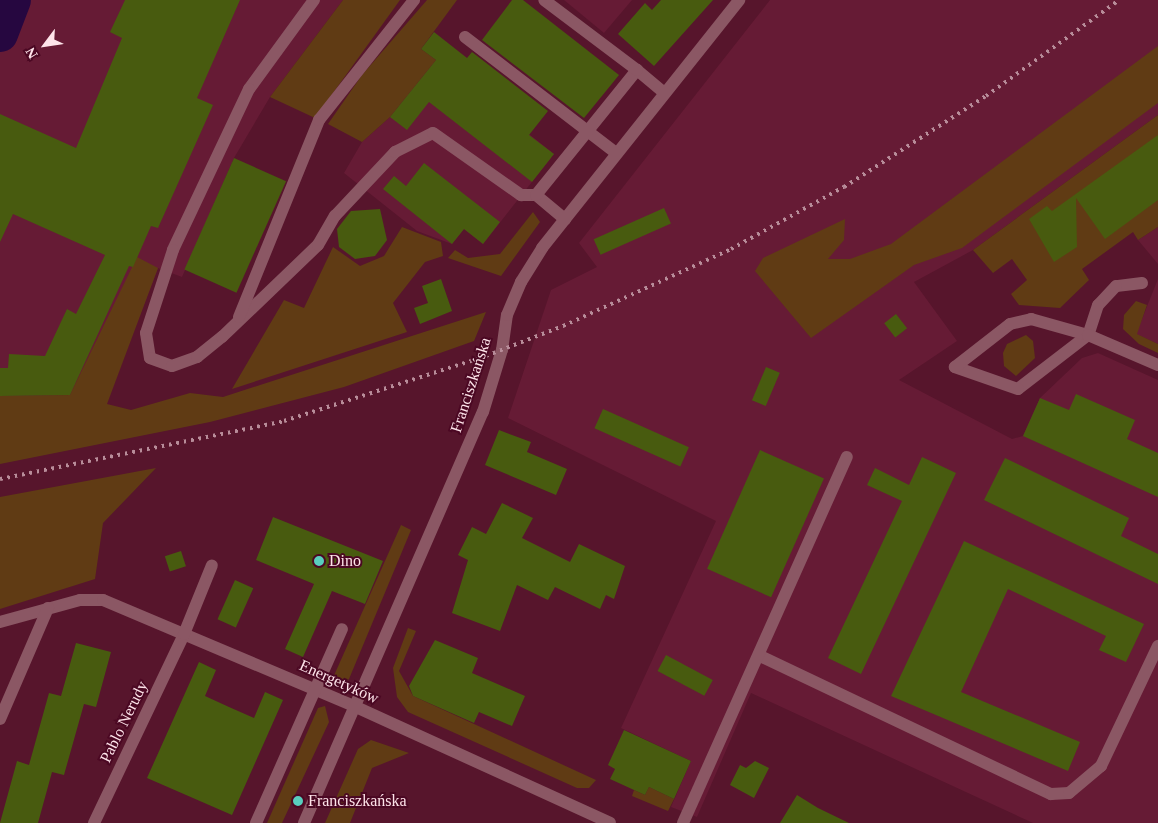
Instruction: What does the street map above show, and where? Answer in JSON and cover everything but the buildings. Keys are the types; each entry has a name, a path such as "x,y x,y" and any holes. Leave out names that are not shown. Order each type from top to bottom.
{"street":[{"path":"314,0 249,88 173,250 146,333 146,347 150,358 172,366 197,357 318,245 335,216 395,152 432,133 521,195 536,195 564,219"},
{"path":"238,319 319,120 414,0"},
{"path":"544,0 637,70 664,93"},
{"name":"Franciszkańska","path":"304,823 483,412 502,350 507,315 521,282 564,219 739,0"},
{"path":"465,37 616,153"},
{"path":"536,195 637,70"},
{"path":"1142,283 1116,286 1098,305 1088,335 1018,389 955,367 1010,324 1032,319 1088,335 1158,366"},
{"path":"683,823 760,656 847,457"},
{"name":"Pablo Nerudy","path":"94,823 184,634 212,565"},
{"name":"Energetyków","path":"0,622 48,608 103,600 356,707 610,823"},
{"path":"0,718 48,608"},
{"path":"256,823 342,629"},
{"path":"760,656 1051,794 1069,793 1101,766 1158,646"}],"shaded area":[{"path":"0,0 21,0 0,49"},
{"path":"21,0 343,0 270,97 234,158 182,277 158,268 106,404 0,396 0,49"},
{"path":"343,0 400,0 315,118 270,97"},
{"path":"427,0 457,0 421,49 436,60 390,117 362,142 328,124 362,75"},
{"path":"564,0 632,0 604,33"},
{"path":"770,0 1158,0 1158,115 973,250 914,282 957,341 899,380 1012,439 1023,436 1040,398 1082,358 1098,353 1158,380 1158,823 1033,823 751,693 697,817 671,807 691,761 621,728 716,521 508,418 551,290 597,267 579,243"},
{"path":"1158,46 1158,103 962,248 914,265 811,338 755,271 763,258 845,219 844,240 828,259 850,259 891,244"},
{"path":"436,60 554,154 483,244 464,229 452,244 417,231 344,173 362,142 390,117"},
{"path":"1158,115 1158,227 1138,240 1133,232 1082,269 1089,280 1060,308 1019,305 1011,294 1027,280 1012,259 993,273 973,250"},
{"path":"533,212 540,222 501,276 448,258 455,250 468,258 500,254"},
{"path":"402,227 441,242 443,256 425,262 393,303 407,332 232,389 284,300 304,308 333,247 360,266 384,256"},
{"path":"1158,227 1158,264 1138,240"},
{"path":"137,257 158,268 107,404 131,410 190,393 223,397 486,312 474,341 344,387 210,422 0,464 0,396 70,395"},
{"path":"1158,279 1158,344 1136,334"},
{"path":"1136,301 1147,305 1137,334 1158,344 1158,353 1139,344 1123,329 1124,315"},
{"path":"1026,335 1033,341 1035,358 1016,376 1004,366 1003,353 1007,344"},
{"path":"156,468 103,523 95,579 0,609 0,497"},
{"path":"401,525 411,530 349,679 343,684 332,680"},
{"path":"408,628 416,631 399,671 413,696 596,780 589,788 577,788 408,712 397,697 393,668"},
{"path":"325,706 329,722 282,823 267,823 318,708"},
{"path":"371,740 409,753 372,768 350,823 325,823 358,749"},
{"path":"649,787 674,799 668,811 632,796 634,790 645,795"}],"waterway":[{"path":"0,34 13,0"}],"railway":[{"path":"0,479 284,421 486,356 563,326 731,249 844,187 986,96 1119,0"}],"place":[{"name":"Dino","path":"319,561"},
{"name":"Franciszkańska","path":"298,801"}]}
